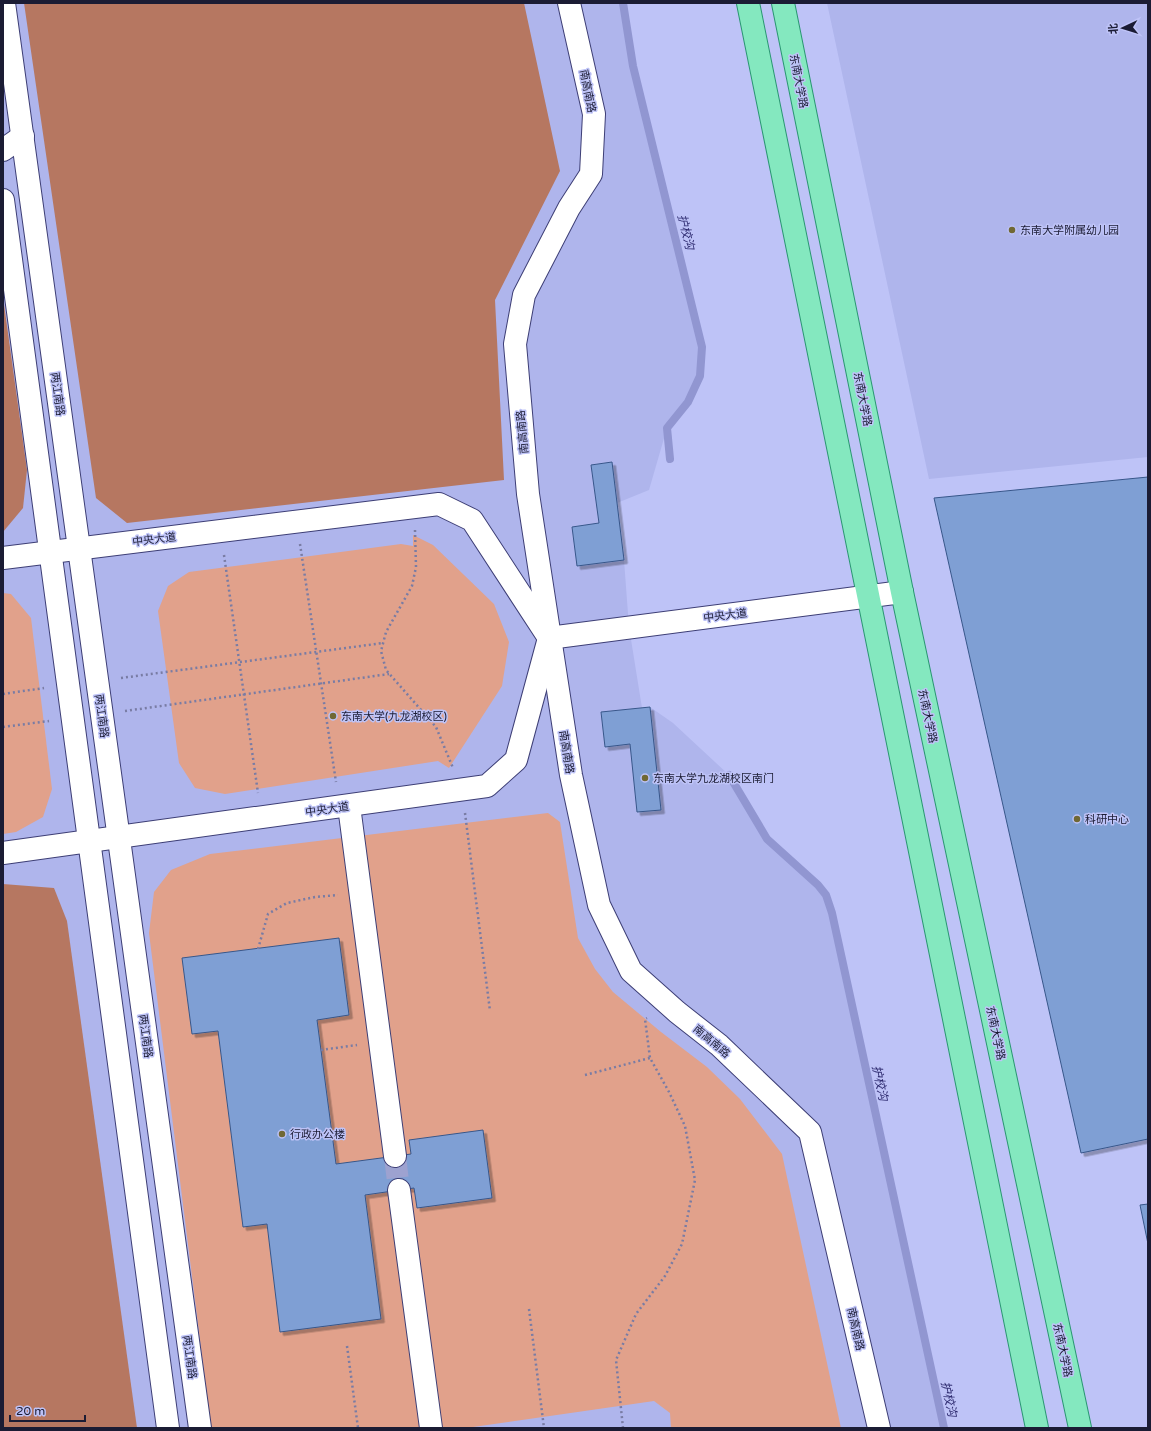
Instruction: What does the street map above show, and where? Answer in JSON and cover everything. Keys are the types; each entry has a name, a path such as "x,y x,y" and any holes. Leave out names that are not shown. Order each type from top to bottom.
{"main road":[{"path":"748,3 867,596 1037,1428"},
{"name":"东南大学路","path":"783,3 902,592 1080,1428"}],"street":[{"name":"两江南路","path":"4,3 200,1428"},
{"name":"南高南路","path":"569,3 594,114 591,174 569,208 524,295 515,344 528,494 549,638 571,775 599,905 631,971 719,1045 810,1132 879,1428"},
{"path":"3,150 23,136"},
{"path":"3,200 168,1428"},
{"name":"中央大道","path":"3,558 439,504 472,520 549,638 516,760 487,786 3,853"},
{"name":"中央大道","path":"549,638 902,592"},
{"path":"344,806 360,892 395,1156"},
{"path":"399,1190 431,1428"},
{"path":"147,1274 178,1269"}],"path":[{"path":"415,507 416,567 412,586 386,632 381,651 386,670 436,727 462,790 490,1011"},
{"path":"296,522 321,684 344,806"},
{"path":"221,531 261,818"},
{"path":"98,681 383,643"},
{"path":"102,714 390,674"},
{"path":"3,694 69,685"},
{"path":"3,727 73,718"},
{"path":"258,949 268,914 287,903 315,897 360,892"},
{"path":"623,1428 616,1360 636,1314 665,1276 682,1244 695,1180 685,1126 669,1092 650,1058 645,1020 662,998"},
{"path":"320,1050 380,1042"},
{"path":"586,1075 650,1058"},
{"path":"529,1309 544,1428"},
{"path":"347,1346 358,1428"}],"shaded area":[{"name":"东南大学(九龙湖校区)","path":"3,3 623,3 633,66 702,347 700,376 688,402 667,428 649,490 617,503 624,560 629,627 642,708 650,707 673,723 729,775 767,839 818,885 826,895 832,913 944,1428 3,1428"},
{"path":"24,3 524,3 560,171 495,300 504,480 127,523 96,498"},
{"name":"东南大学附属幼儿园","path":"827,3 1148,3 1148,457 929,479"},
{"path":"3,297 27,470 23,508 3,532"},
{"path":"413,535 433,545 494,604 509,642 502,686 449,768 438,761 225,794 195,788 179,763 158,611 168,586 189,572 401,544 413,546"},
{"path":"3,593 11,594 31,618 52,789 43,817 16,832 3,834"},
{"path":"548,813 560,822 578,938 595,969 613,992 661,1032 707,1067 740,1099 782,1154 841,1428 671,1428 670,1413 654,1401 466,1428 211,1428 149,933 154,892 171,870 210,854"},
{"path":"3,884 54,888 67,921 137,1428 3,1428"}],"building":[{"path":"612,462 624,560 577,566 572,527 599,523 591,465"},
{"name":"科研中心","path":"1148,477 1148,1139 1081,1153 934,498"},
{"name":"东南大学九龙湖校区南门","path":"650,707 661,810 637,812 630,744 605,747 601,712"},
{"name":"行政办公楼","path":"339,938 349,1015 317,1020 336,1164 411,1154 409,1140 483,1130 492,1198 417,1208 414,1188 365,1195 381,1319 280,1332 267,1224 243,1227 218,1031 192,1034 182,958"},
{"path":"1148,1204 1148,1244 1140,1205"}],"waterway":[{"name":"护校沟","path":"623,3 633,66 702,347 700,376 688,402 667,428 670,459"},
{"name":"护校沟","path":"729,775 767,839 818,885 826,895 832,913 944,1428"}],"tunnel":[{"path":"395,1156 399,1190"}],"place":[{"name":"东南大学附属幼儿园","path":"1012,230"},
{"name":"东南大学(九龙湖校区)","path":"333,716"},
{"name":"东南大学九龙湖校区南门","path":"645,778"},
{"name":"科研中心","path":"1077,819"},
{"name":"行政办公楼","path":"282,1134"}]}
